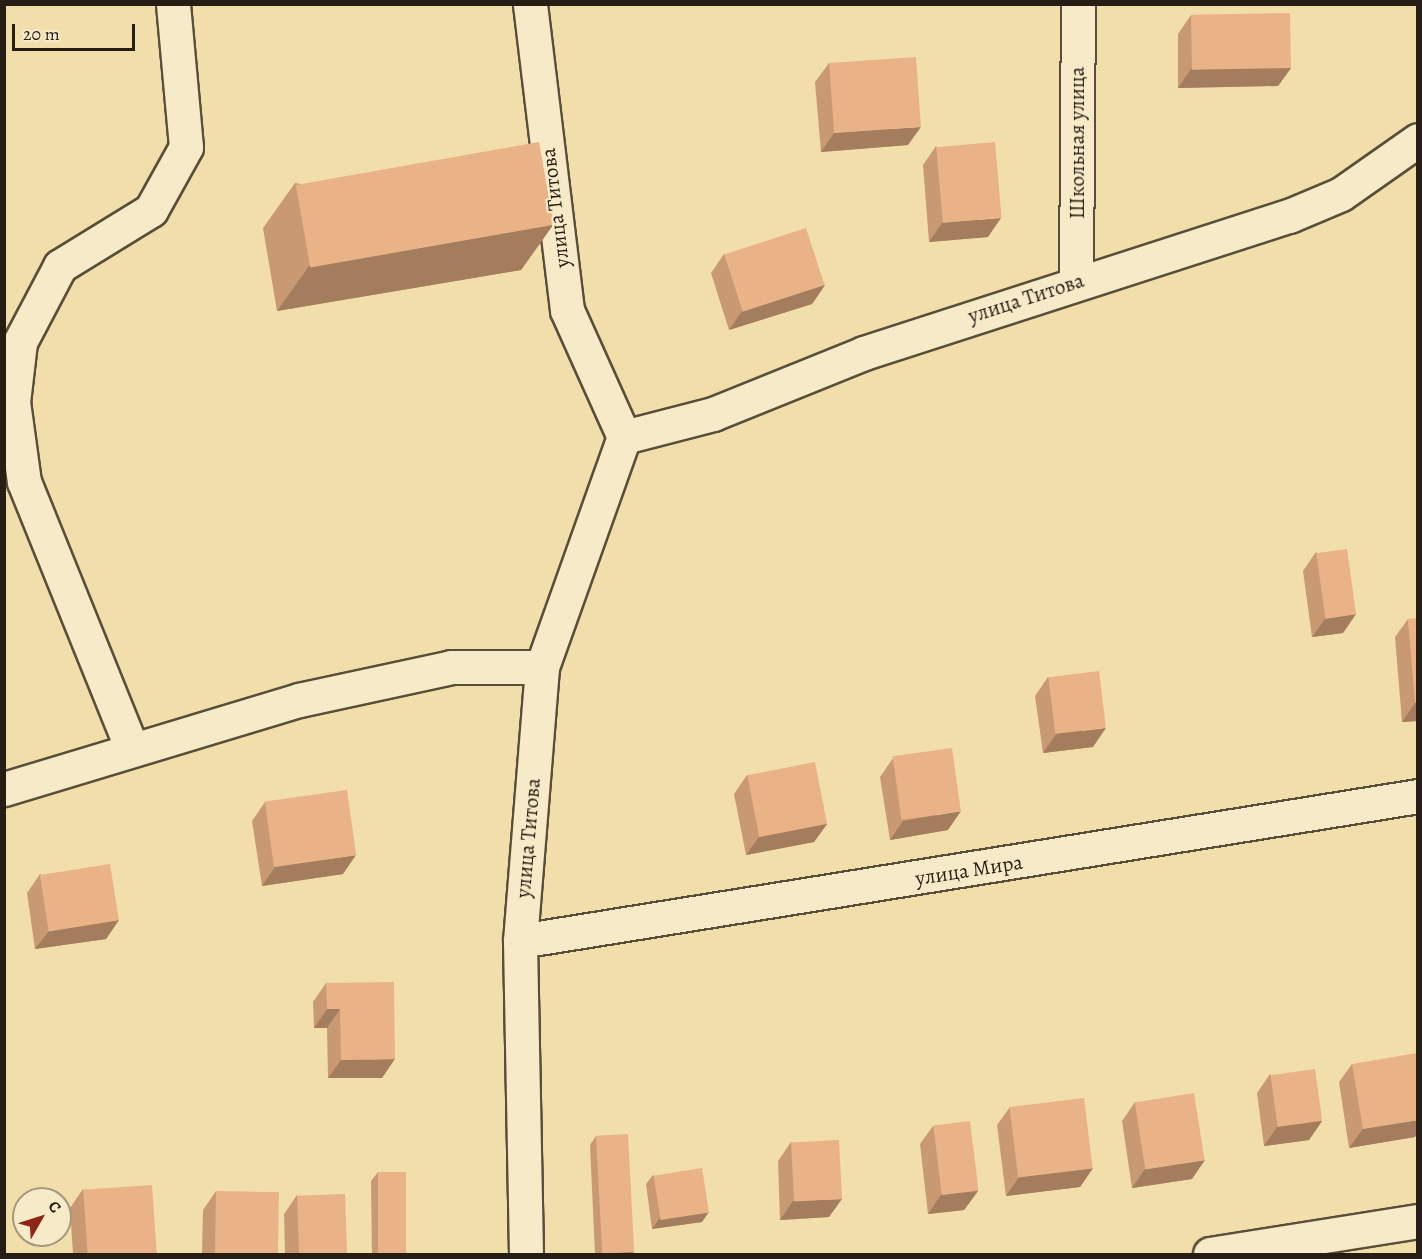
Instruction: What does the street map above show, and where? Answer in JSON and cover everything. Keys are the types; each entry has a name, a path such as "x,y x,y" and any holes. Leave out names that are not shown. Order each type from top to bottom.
{"street":[{"path":"132,749 24,482 13,402 20,342 60,266 151,210 186,147 173,4"},
{"name":"улица Титова","path":"526,1254 520,941 542,667 624,437 567,310 530,4"},
{"name":"Школьная улица","path":"1076,281 1078,4"},
{"name":"улица Титова","path":"624,437 713,414 864,353 1076,281 1299,212 1341,194 1418,140"},
{"path":"4,789 299,700 451,667 542,667"},
{"name":"улица Мира","path":"520,941 1418,796"},
{"path":"1209,1254 1418,1221"}],"building":[{"path":"1290,13 1291,68 1192,70 1191,15"},
{"path":"916,57 921,127 834,133 829,63"},
{"path":"539,142 554,225 310,268 296,185"},
{"path":"995,142 1002,218 943,223 936,147"},
{"path":"806,228 825,285 743,312 724,255"},
{"path":"1347,549 1356,614 1325,619 1316,553"},
{"path":"1418,618 1418,703 1415,703 1408,619"},
{"path":"1099,671 1106,728 1055,734 1048,677"},
{"path":"952,748 961,811 901,820 893,756"},
{"path":"815,762 827,824 759,837 747,775"},
{"path":"347,790 356,855 274,867 265,802"},
{"path":"110,864 119,920 49,931 40,875"},
{"path":"394,982 395,1059 341,1060 340,1009 327,1009 326,983"},
{"path":"1417,1053 1418,1120 1363,1129 1352,1064"},
{"path":"1315,1069 1322,1120 1278,1127 1270,1075"},
{"path":"1194,1093 1205,1160 1145,1170 1135,1102"},
{"path":"1084,1098 1093,1168 1018,1178 1010,1107"},
{"path":"970,1121 979,1190 942,1195 933,1126"},
{"path":"628,1134 634,1252 602,1254 596,1136"},
{"path":"839,1140 842,1199 794,1201 791,1143"},
{"path":"702,1168 709,1212 661,1220 654,1176"},
{"path":"378,1172 406,1172 406,1254 378,1254"},
{"path":"152,1185 157,1254 88,1254 83,1190"},
{"path":"216,1191 279,1192 278,1254 215,1254"},
{"path":"345,1194 347,1254 299,1254 297,1196"}]}
